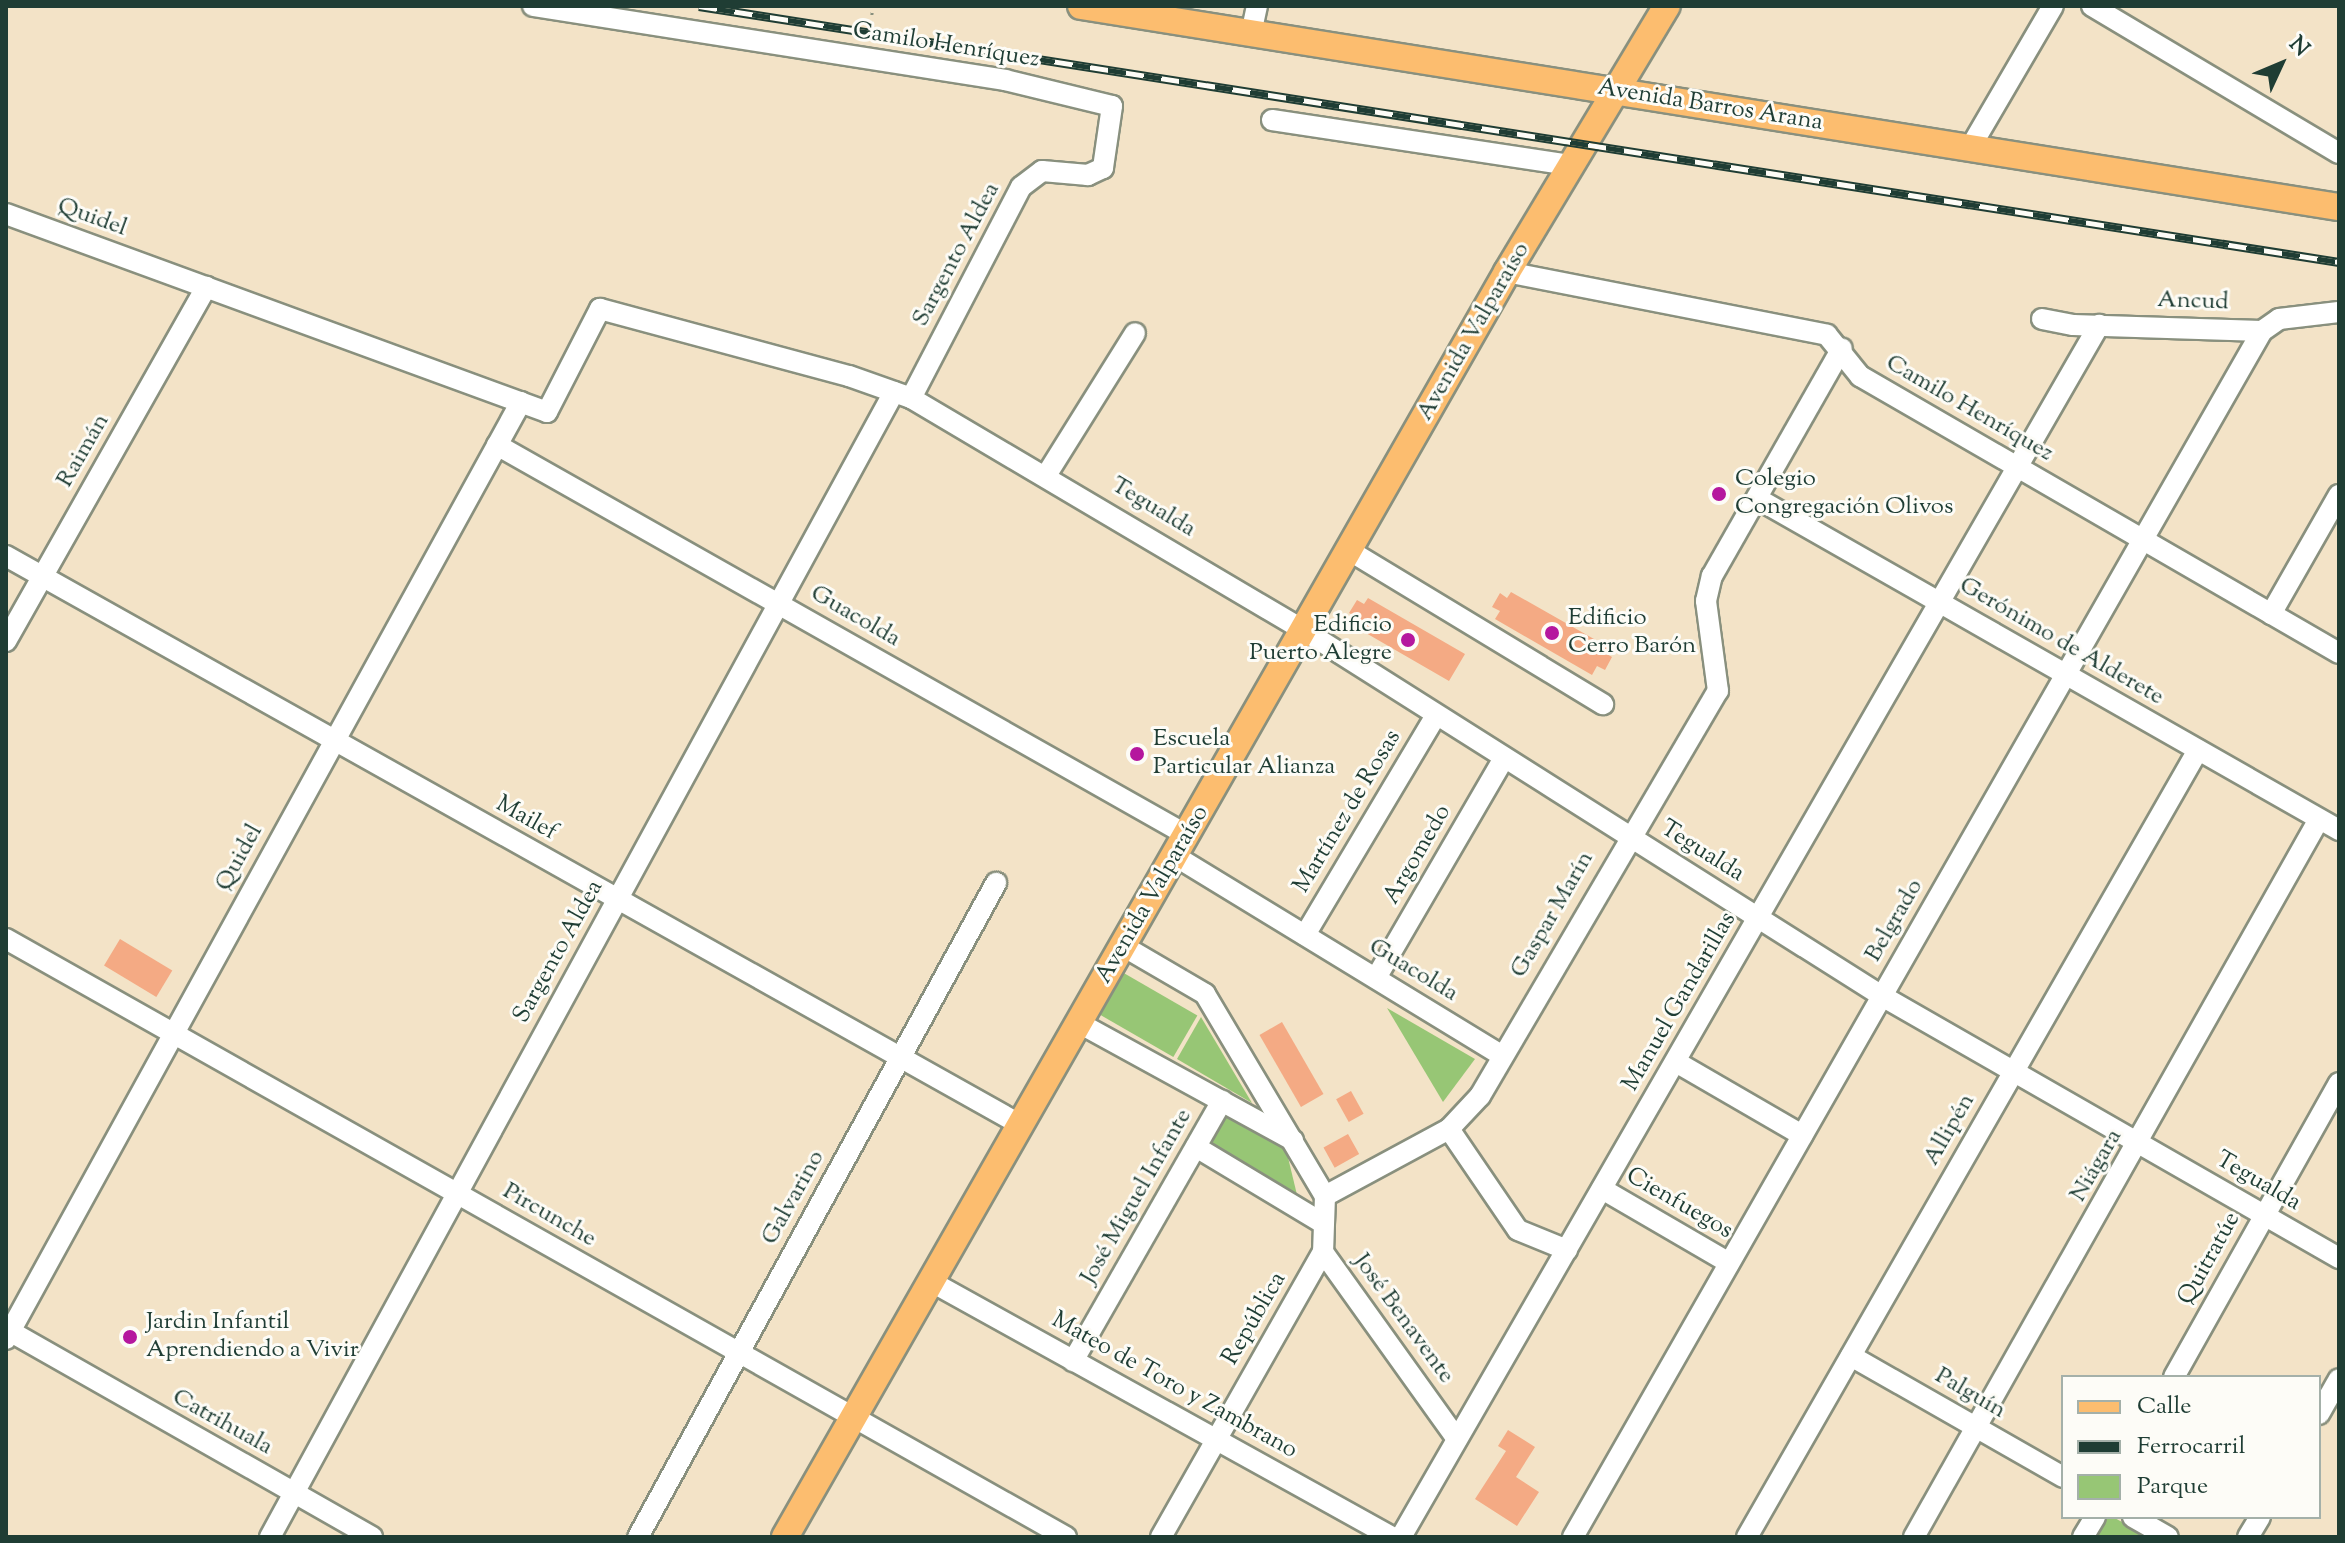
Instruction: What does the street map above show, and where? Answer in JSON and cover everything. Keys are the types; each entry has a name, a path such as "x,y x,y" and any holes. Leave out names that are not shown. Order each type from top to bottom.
{"main road":[{"name":"Avenida Barros Arana","path":"1081,6 2339,207"},
{"name":"Avenida Valparaíso","path":"785,1537 1305,631 1507,272 1667,6"}],"street":[{"name":"Camilo Henríquez","path":"533,6 1005,80 1112,106"},
{"path":"1251,34 1257,6"},
{"path":"1970,148 2053,6"},
{"path":"2092,6 2339,153"},
{"name":"Sargento Aldea","path":"270,1537 778,602 903,395 1021,187 1042,171 1088,175 1103,168 1112,106"},
{"path":"1272,120 1570,165"},
{"name":"Quidel","path":"6,214 547,412"},
{"name":"Camilo Henríquez","path":"1507,272 1809,329 1827,335 1842,348 1860,376 2339,653"},
{"name":"Raimán","path":"6,641 206,287"},
{"name":"Tegualda","path":"547,412 600,309 903,395 1047,474 1305,631 1882,996 2339,1258"},
{"name":"Ancud","path":"2042,319 2099,325 2262,331 2279,319 2339,312"},
{"name":"Manuel Gandarillas","path":"1401,1537 2099,325"},
{"name":"Belgrado","path":"1573,1537 2262,331"},
{"path":"1047,474 1135,333"},
{"path":"1758,499 1842,348"},
{"name":"Quidel","path":"7,1333 521,402"},
{"name":"Guacolda","path":"497,445 778,602 1181,845 1305,935 1501,1055"},
{"path":"2271,614 2339,495"},
{"name":"Gaspar Marín","path":"1325,1196 1449,1129 1480,1096 1501,1055 1718,691 1707,590 1758,499"},
{"name":"Gerónimo de Alderete","path":"1758,499 2333,825"},
{"path":"1350,551 1603,704"},
{"name":"Mailef","path":"6,556 1021,1125"},
{"name":"Martínez de Rosas","path":"1305,935 1436,715"},
{"name":"Allipén","path":"1747,1537 2198,750"},
{"name":"Argomedo","path":"1376,978 1504,758"},
{"name":"Niágara","path":"1914,1537 2139,1144 2333,825"},
{"name":"Galvarino","path":"638,1537 996,883"},
{"name":"Pircunche","path":"6,939 1066,1537"},
{"path":"1123,946 1205,994 1325,1196"},
{"path":"1079,1023 1294,1141"},
{"path":"1676,1062 1802,1135"},
{"name":"Quitratúe","path":"2175,1375 2339,1083"},
{"name":"José Miguel Infante","path":"1073,1361 1222,1101"},
{"path":"1449,1129 1518,1230 1567,1250"},
{"path":"1196,1147 1324,1224"},
{"name":"Cienfuegos","path":"1602,1189 1729,1263"},
{"name":"José Benavente","path":"1325,1196 1323,1252 1457,1439"},
{"name":"República","path":"1161,1537 1323,1252"},
{"name":"Mateo de Toro y Zambrano","path":"930,1281 1392,1537"},
{"name":"Catrihuala","path":"7,1333 372,1537"},
{"name":"Palguín","path":"1851,1356 2061,1476"},
{"path":"2321,1410 2339,1379"},
{"path":"2083,1537 2094,1519"},
{"path":"2136,1519 2168,1537"},
{"path":"2248,1537 2259,1519"}],"path":[{"path":"869,34 873,6"}],"green space":[{"path":"1122,972 1197,1015 1173,1057 1098,1014"},
{"path":"1387,1008 1475,1059 1443,1102"},
{"path":"1201,1017 1252,1103 1177,1059"},
{"path":"1217,1106 1285,1145 1298,1199 1197,1141"},
{"path":"2107,1519 2117,1519 2149,1537 2096,1537"}],"building":[{"name":"Edificio Cerro Barón","path":"1511,592 1608,647 1605,653 1612,657 1605,670 1597,666 1592,675 1495,619 1500,611 1492,607 1500,593 1507,598"},
{"name":"Edificio Puerto Alegre","path":"1368,598 1465,654 1449,681 1352,625 1357,617 1349,613 1357,600 1364,604"},
{"path":"120,939 172,970 156,997 104,966"},
{"path":"1282,1022 1324,1094 1301,1107 1259,1035"},
{"path":"1351,1091 1364,1114 1349,1122 1336,1099"},
{"path":"1348,1134 1359,1154 1335,1168 1324,1148"},
{"path":"1508,1430 1535,1447 1516,1477 1539,1492 1517,1526 1475,1499 1506,1451 1498,1446"}],"railway":[{"path":"699,6 2339,262"}],"place":[{"name":"Colegio Congregación Olivos","path":"1719,494"},
{"name":"Edificio Cerro Barón","path":"1552,633"},
{"name":"Edificio Puerto Alegre","path":"1408,640"},
{"name":"Escuela Particular Alianza","path":"1137,754"},
{"name":"Jardin Infantil Aprendiendo a Vivir","path":"130,1337"}]}
